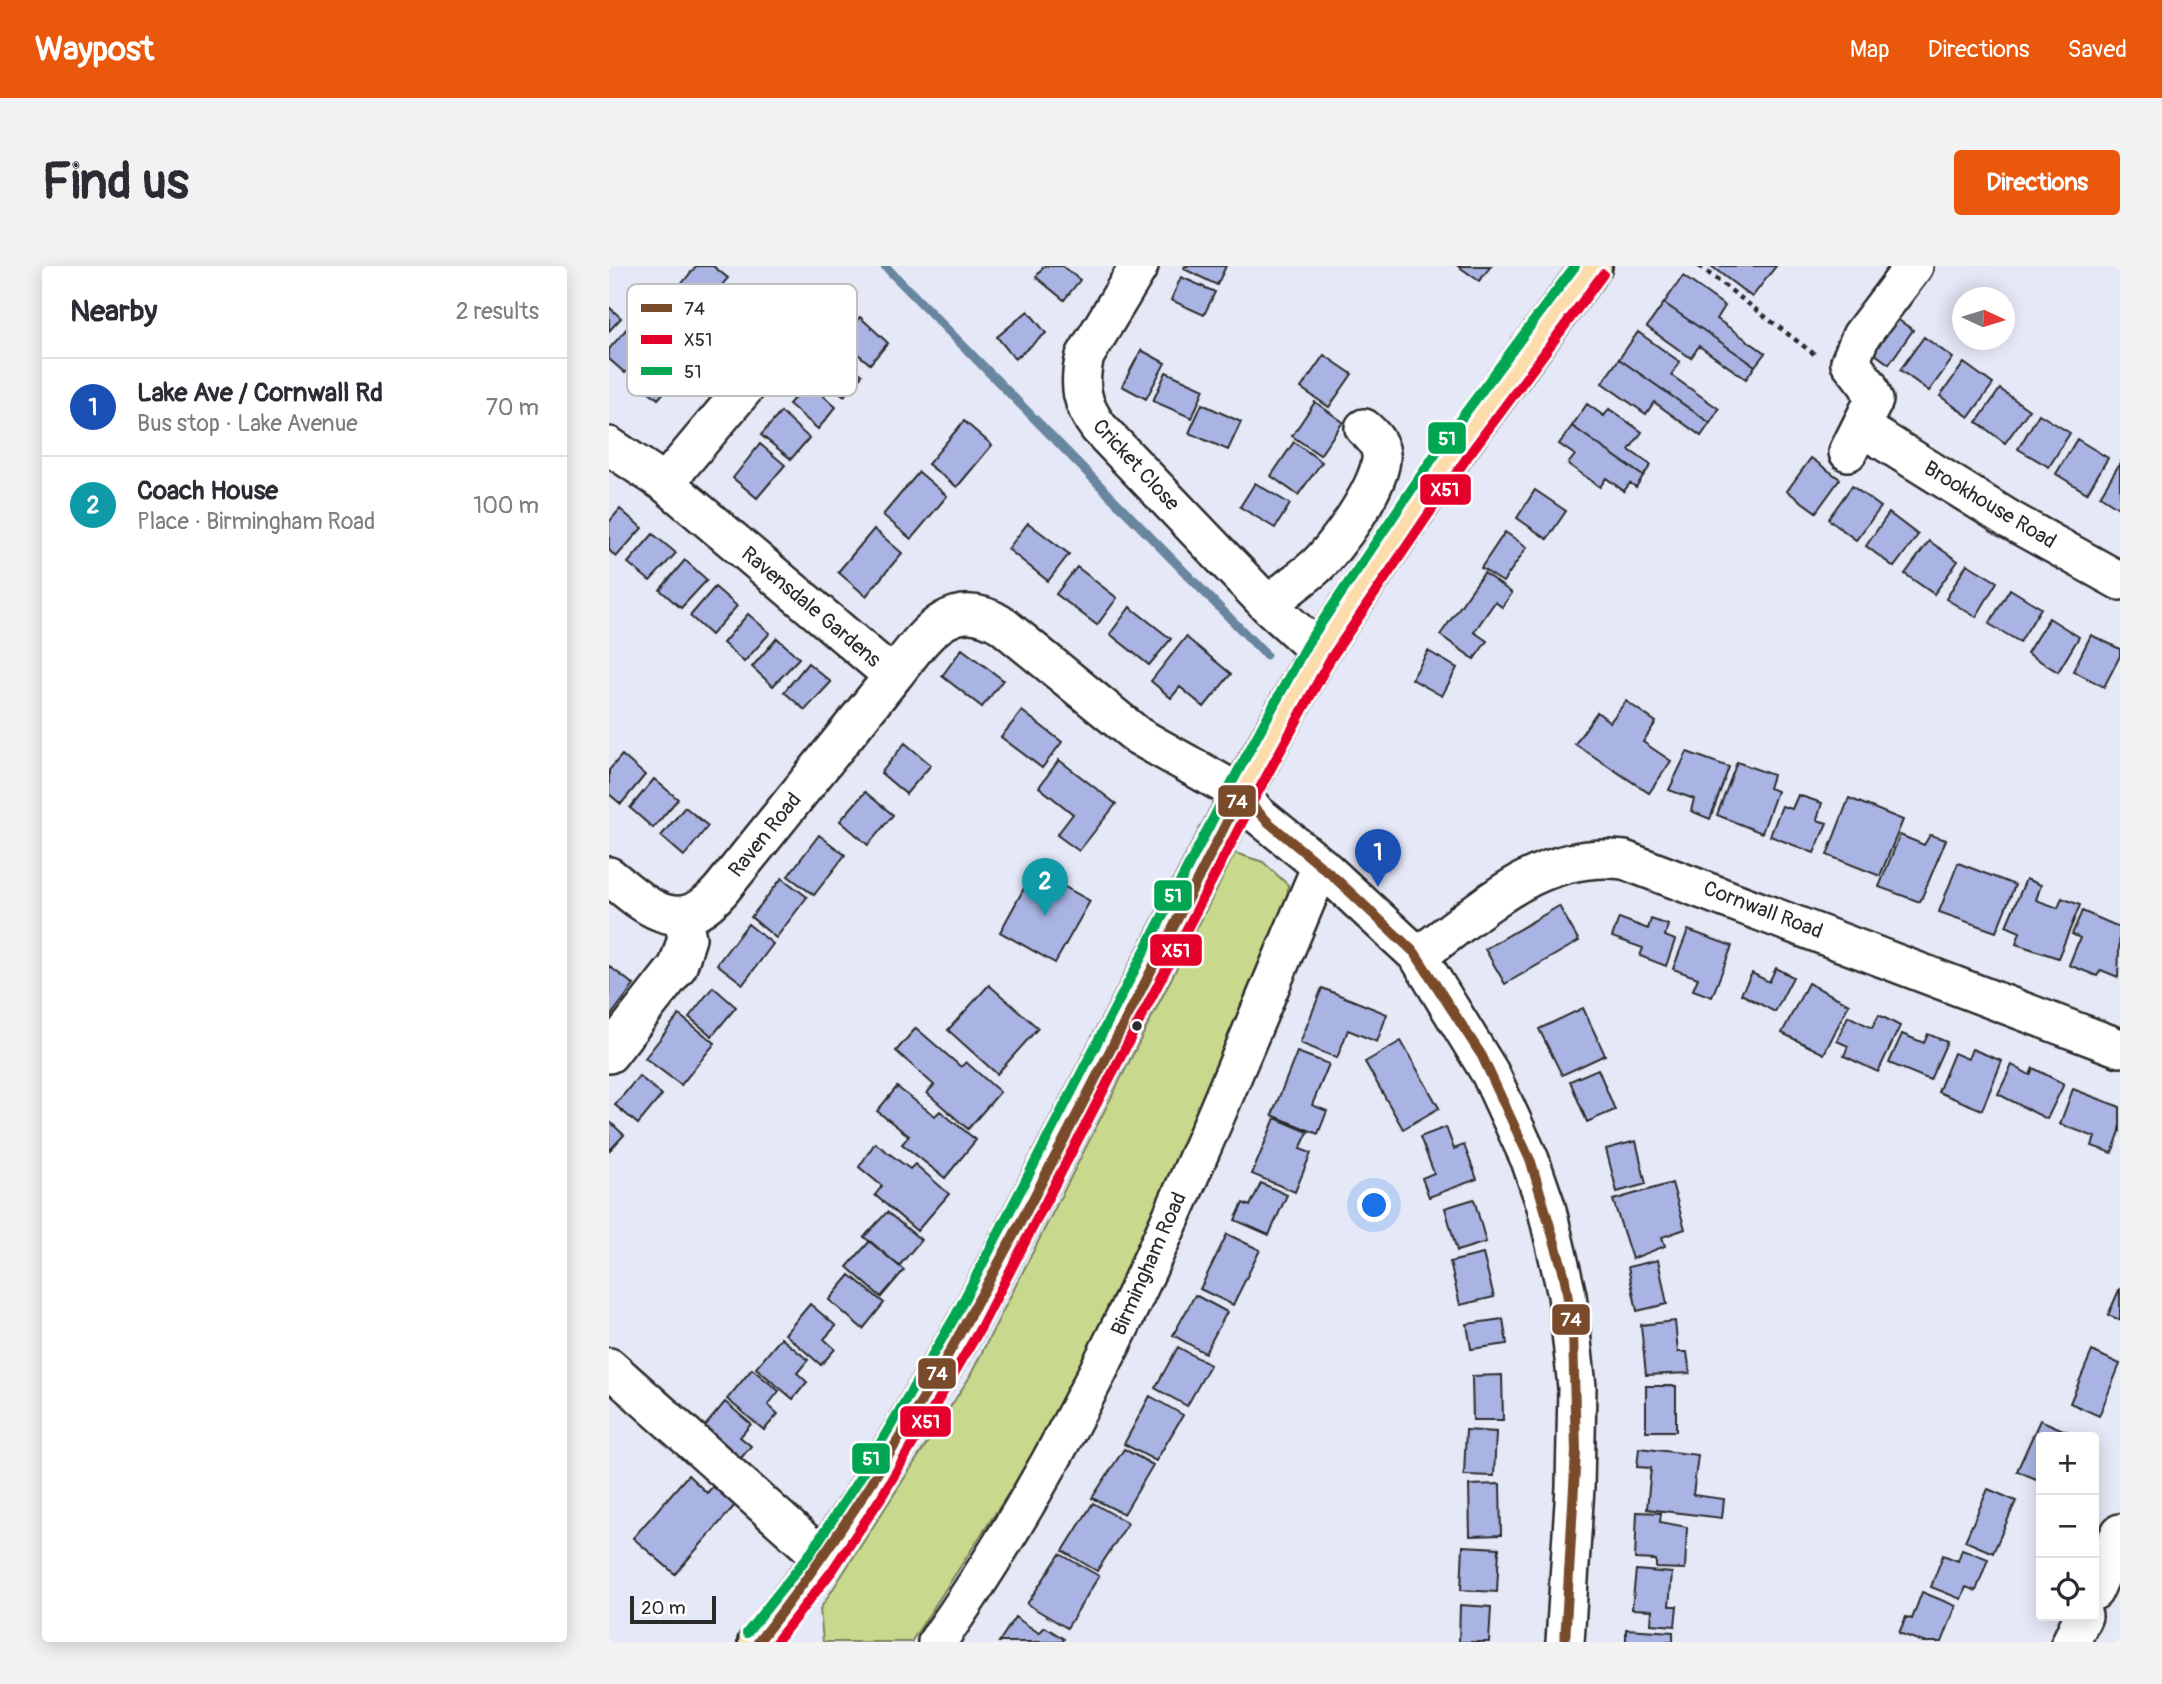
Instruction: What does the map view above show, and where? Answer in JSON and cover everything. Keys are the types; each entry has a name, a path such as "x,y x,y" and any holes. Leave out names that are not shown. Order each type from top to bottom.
{"highway":[{"path":"760,1641 823,1558 870,1488 968,1322 1241,794 1319,651 1457,448 1592,266"}],"street":[{"name":"Cricket Close","path":"1139,266 1085,356 1080,373 1084,404 1099,428 1269,606 1319,651"},
{"name":"Brookhouse Road","path":"1914,266 1861,336 1850,362 1868,385 1861,426 2010,520 2120,581"},
{"path":"665,483 738,396"},
{"path":"1269,606 1282,591 1316,567 1352,520 1378,479 1381,454 1376,440 1364,428"},
{"name":"Ravensdale Gardens","path":"612,455 665,483 893,676 933,628 943,620 967,613 991,618 1138,736 1241,794 1257,814 1321,866 1418,956 1490,1073 1512,1116 1546,1206 1560,1262 1569,1307 1577,1387 1575,1487 1565,1642"},
{"name":"Raven Road","path":"682,915 713,900 893,676"},
{"name":"Cornwall Road","path":"1418,956 1532,875 1577,859 1624,860 2120,1048"},
{"name":"Birmingham Road","path":"937,1642 966,1601 1058,1449 1120,1332 1321,866"},
{"path":"609,876 648,908 659,913 682,915 687,938 678,966 609,1054"},
{"path":"609,1367 823,1558"},
{"path":"2099,1580 2120,1533"},
{"path":"2071,1642 2081,1621"}],"path":[{"path":"1699,266 1819,358"}],"green space":[{"path":"1235,853 1263,862 1288,885 1287,914 1170,1190 1095,1337 1023,1471 911,1642 823,1642 820,1609 969,1378"}],"building":[{"path":"696,266 713,266 728,278 723,284 682,284"},
{"path":"1044,266 1062,266 1080,280 1064,300 1036,277"},
{"path":"1185,266 1226,266 1217,285 1184,269"},
{"path":"1458,266 1491,266 1479,281"},
{"path":"1711,266 1776,266 1752,297"},
{"path":"1683,276 1725,306 1717,319 1765,353 1755,366 1664,303"},
{"path":"1181,277 1215,292 1204,315 1171,300"},
{"path":"1664,303 1755,366 1746,379 1699,346 1691,358 1647,327"},
{"path":"609,307 621,318 609,331"},
{"path":"1884,310 1913,330 1889,364 1860,343"},
{"path":"1028,311 1046,333 1015,359 997,337"},
{"path":"860,317 888,343 870,364 857,353 857,321"},
{"path":"627,328 625,373 609,359 609,349"},
{"path":"1638,332 1680,362 1671,375 1719,409 1710,423 1619,359"},
{"path":"1924,337 1953,358 1929,391 1900,370"},
{"path":"1141,350 1165,363 1146,399 1122,386"},
{"path":"1324,355 1352,374 1329,407 1301,388"},
{"path":"1619,359 1710,423 1701,436 1654,402 1646,414 1602,383"},
{"path":"1964,363 1993,384 1969,417 1940,396"},
{"path":"1166,372 1204,389 1192,418 1153,401"},
{"path":"2000,389 2029,410 2005,443 1977,422"},
{"path":"796,396 824,396 836,407 818,429 789,404"},
{"path":"1315,402 1343,422 1320,455 1292,436"},
{"path":"1202,404 1241,422 1228,450 1189,433"},
{"path":"1587,404 1604,416 1609,409 1642,432 1629,450 1651,465 1643,476 1572,426"},
{"path":"781,412 809,438 791,459 761,435"},
{"path":"2039,414 2070,433 2049,467 2018,449"},
{"path":"964,421 992,445 957,487 928,464"},
{"path":"1572,426 1643,476 1636,487 1630,483 1624,491 1606,478 1600,487 1568,464 1575,455 1559,444"},
{"path":"2077,439 2108,458 2087,493 2056,474"},
{"path":"1294,442 1322,462 1298,495 1271,476"},
{"path":"760,444 785,465 757,498 733,478"},
{"path":"1811,458 1840,479 1816,512 1787,491"},
{"path":"2120,463 2120,509 2100,496"},
{"path":"919,472 947,496 911,539 883,515"},
{"path":"1255,483 1290,504 1275,528 1240,507"},
{"path":"1852,486 1881,507 1856,540 1828,519"},
{"path":"1535,490 1566,511 1547,539 1517,518"},
{"path":"620,509 642,528 616,557 609,550 609,522"},
{"path":"1889,513 1918,535 1894,567 1866,546"},
{"path":"1028,523 1069,554 1048,581 1008,549"},
{"path":"874,529 902,553 866,596 838,572"},
{"path":"1505,532 1527,547 1503,582 1481,568"},
{"path":"653,534 676,553 650,581 628,563"},
{"path":"1929,541 1958,561 1934,594 1905,574"},
{"path":"685,560 707,580 681,608 660,590"},
{"path":"1967,564 1997,582 1976,617 1946,599"},
{"path":"1077,567 1117,598 1097,625 1056,594"},
{"path":"1484,573 1512,593 1502,607 1495,602 1474,632 1487,641 1474,659 1440,635"},
{"path":"715,587 737,606 711,635 690,616"},
{"path":"2010,589 2041,608 2020,642 1989,624"},
{"path":"1130,607 1171,639 1149,665 1110,634"},
{"path":"748,614 770,633 744,662 723,643"},
{"path":"2049,618 2079,637 2058,672 2027,653"},
{"path":"2091,635 2120,649 2120,656 2104,687 2073,671"},
{"path":"1186,637 1231,674 1204,707 1180,687 1171,698 1151,681"},
{"path":"777,638 799,658 773,686 752,667"},
{"path":"962,649 1003,680 982,707 942,676"},
{"path":"1428,651 1457,668 1442,696 1412,679"},
{"path":"808,663 831,682 805,710 784,692"},
{"path":"1626,701 1656,722 1643,742 1671,761 1649,793 1575,744 1597,712 1610,722"},
{"path":"1022,711 1062,742 1042,768 1001,737"},
{"path":"905,743 931,765 906,794 881,773"},
{"path":"1687,752 1729,767 1710,819 1691,811 1694,799 1669,790"},
{"path":"622,755 645,775 621,804 609,794 609,770"},
{"path":"1059,760 1116,804 1079,851 1057,835 1073,814 1039,787"},
{"path":"1737,762 1773,775 1769,788 1777,791 1762,833 1717,815"},
{"path":"654,779 678,799 653,828 630,808"},
{"path":"865,792 893,815 868,845 840,821"},
{"path":"1798,795 1822,803 1817,820 1827,823 1814,853 1770,836 1782,806 1792,809"},
{"path":"1849,798 1903,820 1880,876 1827,855"},
{"path":"685,807 708,826 684,856 661,836"},
{"path":"819,835 845,855 814,895 788,876"},
{"path":"1900,835 1924,845 1930,835 1946,840 1920,902 1879,887"},
{"path":"1958,863 2015,885 1996,932 1939,912"},
{"path":"1034,870 1090,901 1055,963 1000,932"},
{"path":"782,878 807,897 776,938 751,917"},
{"path":"2026,879 2041,885 2036,900 2058,908 2062,898 2080,905 2058,958 2016,944 2020,932 2006,926"},
{"path":"1559,906 1579,941 1505,984 1485,949"},
{"path":"2082,911 2119,927 2120,925 2118,977 2101,970 2097,976 2069,965 2080,938 2072,934"},
{"path":"1619,918 1648,929 1651,919 1668,925 1665,936 1675,940 1666,966 1640,956 1643,948 1612,937"},
{"path":"748,924 773,944 743,984 717,964"},
{"path":"1688,930 1732,946 1712,997 1693,990 1698,978 1673,969"},
{"path":"609,966 634,985 609,1018"},
{"path":"1776,968 1793,977 1775,1012 1741,994 1752,973 1769,982"},
{"path":"1808,983 1849,1004 1824,1054 1782,1033"},
{"path":"989,985 1038,1028 997,1074 948,1030"},
{"path":"713,987 736,1007 712,1036 689,1017"},
{"path":"1322,988 1387,1014 1377,1042 1348,1030 1337,1058 1300,1043"},
{"path":"1583,1008 1605,1055 1562,1075 1539,1029"},
{"path":"679,1015 715,1043 681,1085 645,1058"},
{"path":"1879,1015 1900,1026 1878,1072 1844,1056 1848,1046 1837,1041 1848,1016 1872,1028"},
{"path":"916,1028 961,1067 966,1062 1000,1092 968,1129 927,1093 934,1085 896,1051"},
{"path":"1902,1034 1924,1043 1928,1034 1947,1042 1930,1080 1889,1063"},
{"path":"1401,1041 1439,1108 1403,1129 1365,1062"},
{"path":"1972,1049 2002,1061 1982,1110 1938,1092 1954,1053 1968,1059"},
{"path":"1297,1052 1329,1064 1312,1105 1327,1111 1318,1134 1272,1115"},
{"path":"2012,1065 2030,1075 2033,1068 2064,1084 2047,1119 1998,1094"},
{"path":"1598,1069 1615,1110 1587,1122 1570,1081"},
{"path":"639,1076 662,1095 638,1124 615,1105"},
{"path":"897,1087 935,1116 940,1111 976,1140 945,1178 902,1144 909,1136 877,1111"},
{"path":"2073,1089 2120,1107 2120,1131 2112,1153 2092,1146 2095,1137 2060,1124"},
{"path":"1275,1118 1308,1132 1300,1149 1311,1153 1295,1192 1252,1174"},
{"path":"609,1121 624,1135 609,1151"},
{"path":"1446,1127 1454,1149 1464,1145 1477,1179 1429,1197 1422,1178 1434,1173 1420,1137"},
{"path":"1636,1141 1646,1184 1617,1192 1606,1149"},
{"path":"875,1143 910,1169 915,1164 949,1194 917,1231 875,1195 882,1186 859,1167"},
{"path":"1261,1183 1287,1195 1269,1235 1235,1220 1243,1203 1250,1206"},
{"path":"1672,1183 1685,1229 1662,1237 1665,1246 1632,1259 1613,1200"},
{"path":"1474,1199 1486,1242 1457,1251 1445,1208"},
{"path":"887,1212 921,1240 899,1266 864,1237"},
{"path":"1227,1234 1260,1250 1233,1305 1200,1289"},
{"path":"870,1241 904,1270 881,1297 847,1267"},
{"path":"1483,1254 1494,1297 1460,1305 1450,1262"},
{"path":"1658,1260 1667,1304 1637,1311 1628,1267"},
{"path":"850,1275 884,1303 863,1329 829,1300"},
{"path":"2120,1288 2120,1320 2108,1315"},
{"path":"1195,1295 1227,1312 1205,1353 1173,1335"},
{"path":"810,1304 836,1326 824,1339 835,1349 821,1365 785,1334"},
{"path":"1503,1319 1507,1344 1471,1349 1467,1324"},
{"path":"1675,1321 1678,1352 1687,1352 1690,1373 1646,1375 1641,1325"},
{"path":"781,1338 808,1360 797,1373 807,1382 793,1399 756,1368"},
{"path":"1178,1347 1210,1365 1187,1406 1155,1388"},
{"path":"2092,1351 2120,1364 2099,1416 2070,1403"},
{"path":"752,1369 779,1391 768,1405 778,1414 764,1430 727,1399"},
{"path":"1502,1375 1503,1420 1473,1420 1472,1376"},
{"path":"1646,1386 1676,1386 1676,1431 1646,1431"},
{"path":"1150,1396 1183,1415 1156,1461 1124,1444"},
{"path":"725,1402 751,1424 740,1437 751,1446 737,1463 700,1432"},
{"path":"2040,1420 2068,1432 2036,1432 2036,1479 2017,1471"},
{"path":"1466,1430 1496,1432 1494,1476 1464,1475"},
{"path":"1639,1448 1698,1455 1693,1495 1724,1499 1722,1518 1647,1509 1651,1468 1637,1467"},
{"path":"1124,1449 1153,1465 1124,1514 1092,1498"},
{"path":"688,1475 707,1493 714,1485 736,1504 675,1574 633,1538"},
{"path":"1500,1484 1501,1535 1470,1536 1469,1485"},
{"path":"1988,1489 2016,1501 1993,1553 1965,1541"},
{"path":"1093,1503 1128,1523 1097,1571 1063,1551"},
{"path":"1637,1512 1661,1513 1660,1522 1687,1527 1685,1569 1656,1568 1656,1560 1635,1559"},
{"path":"1463,1546 1499,1548 1497,1592 1461,1590"},
{"path":"1962,1549 1988,1559 1976,1591 1966,1587 1961,1599 1931,1587 1943,1555 1958,1561"},
{"path":"1060,1554 1099,1576 1067,1628 1027,1604"},
{"path":"1636,1570 1672,1573 1669,1606 1677,1606 1675,1626 1651,1624 1652,1610 1632,1609"},
{"path":"1922,1592 1956,1606 1942,1642 1923,1642 1899,1633 1906,1617 1912,1619"},
{"path":"1460,1605 1491,1607 1489,1642 1459,1642"},
{"path":"1015,1617 1039,1633 1045,1627 1064,1639 1062,1642 999,1642"},
{"path":"1626,1629 1673,1632 1673,1642 1626,1642"}],"waterway":[{"path":"885,266 1266,655"}],"transit line":[{"name":"51","path":"747,1633 809,1555 858,1481 956,1315 1229,788 1307,644 1445,440 1575,266"},
{"name":"X51","path":"776,1642 832,1571 882,1496 980,1329 1253,801 1331,658 1468,456 1603,274"},
{"name":"74","path":"758,1642 834,1540 934,1379 1053,1160 1241,794 1268,822 1335,878 1415,953 1482,1056 1531,1162 1564,1274 1573,1331 1576,1452 1565,1642"}],"place":[{"name":"Lake Ave / Cornwall Rd","path":"1378,887"},
{"name":"Coach House","path":"1045,916"}]}
